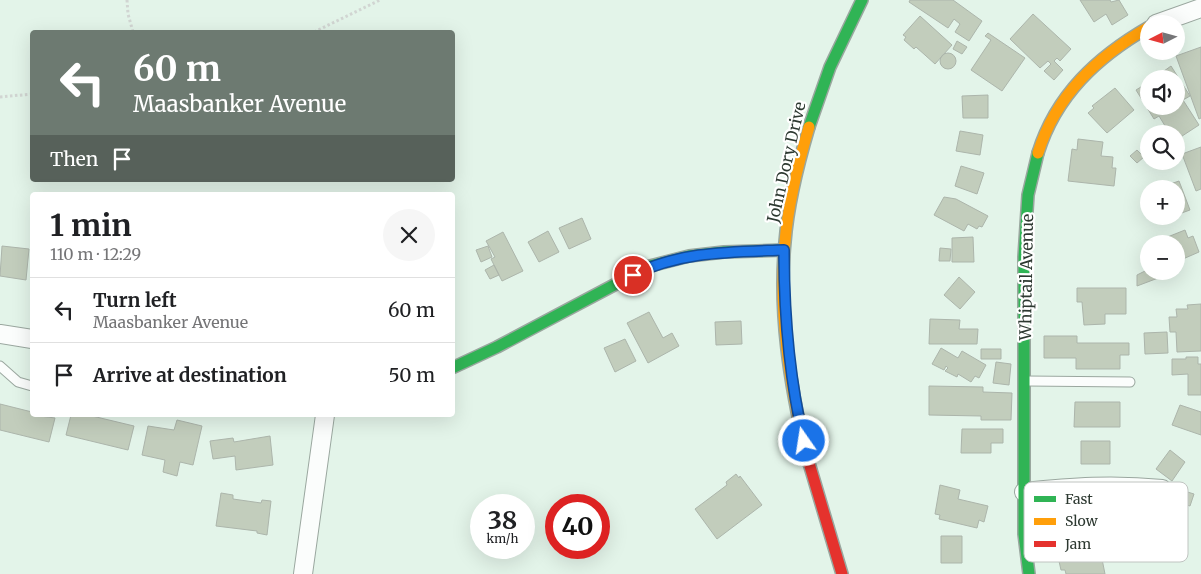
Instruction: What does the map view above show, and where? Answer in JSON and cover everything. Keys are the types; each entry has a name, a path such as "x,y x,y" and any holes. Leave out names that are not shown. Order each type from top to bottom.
{"street":[{"name":"John Dory Drive","path":"842,574 807,456 797,410 786,320 784,250 789,210 812,114 829,67 862,0"},
{"path":"1181,15 1201,8"},
{"name":"Whiptail Avenue","path":"1024,534 1024,239 1032,177 1041,144 1054,114 1071,87 1097,61 1140,33"},
{"path":"455,367 497,347 650,266 689,256 724,252 784,250"},
{"path":"0,334 30,339"},
{"path":"303,574 325,417"}],"lane":[{"path":"0,366 18,382 30,385"},
{"path":"1024,381 1130,382"}],"path":[{"path":"127,0 128,14 133,30"},
{"path":"318,30 380,0"},
{"path":"0,97 30,94"}],"building":[{"path":"910,0 953,0 982,21 969,41 955,32 960,24 954,19 948,28 909,2"},
{"path":"1080,0 1110,0 1111,2 1119,0 1128,15 1112,25 1106,14 1094,22"},
{"path":"1033,14 1071,49 1060,61 1057,58 1054,61 1063,70 1054,80 1044,71 1051,64 1048,61 1040,68 1010,39"},
{"path":"920,16 952,45 935,64 916,47 914,49 904,40 906,37 903,35"},
{"path":"988,33 1025,58 1002,91 971,70 991,40 985,36"},
{"path":"957,41 967,47 962,54 953,49"},
{"path":"1201,47 1201,118 1199,119 1185,81 1185,70 1181,70 1177,60 1185,60 1185,53"},
{"path":"948,53 954,55 956,61 954,67 948,69 942,67 940,61 942,55"},
{"path":"1171,66 1174,70 1165,70"},
{"path":"1115,88 1134,110 1107,133 1088,113 1094,108 1092,106"},
{"path":"1140,88 1140,96 1136,90"},
{"path":"1185,88 1190,96 1185,99"},
{"path":"988,95 988,118 963,118 962,96"},
{"path":"1185,103 1199,125 1185,134 1185,125 1164,125 1159,116 1154,119 1152,115 1185,115"},
{"path":"960,131 983,135 980,155 956,151"},
{"path":"1078,139 1103,142 1101,156 1113,157 1112,168 1116,168 1114,186 1068,181 1072,149 1077,150"},
{"path":"1201,147 1201,189 1196,191 1185,162 1185,153"},
{"path":"1137,150 1140,153 1140,160 1137,163 1130,156"},
{"path":"961,166 984,173 977,194 955,186"},
{"path":"944,197 956,199 988,216 982,227 979,226 977,229 968,224 964,231 934,215"},
{"path":"1185,197 1190,210 1185,212"},
{"path":"582,218 591,239 569,249 559,228"},
{"path":"1185,230 1188,238 1193,236 1199,252 1185,258 1185,235 1172,235"},
{"path":"548,231 559,252 539,262 528,242"},
{"path":"503,232 523,271 502,281 491,259 495,257 486,241"},
{"path":"973,237 974,262 952,262 952,238"},
{"path":"2,246 29,249 26,280 0,276"},
{"path":"488,246 492,257 481,262 476,250"},
{"path":"940,248 951,249 950,261 939,261"},
{"path":"494,265 499,275 490,279 485,270"},
{"path":"1140,274 1140,280 1153,280 1137,286 1137,275"},
{"path":"959,277 975,292 960,309 944,295"},
{"path":"1077,288 1126,288 1126,314 1105,314 1105,324 1084,325 1082,302 1077,302"},
{"path":"1201,304 1201,351 1177,352 1176,332 1170,332 1169,317 1177,317 1176,309 1188,309 1187,305"},
{"path":"649,312 663,338 672,333 679,346 648,363 627,323"},
{"path":"930,319 960,320 959,329 978,329 977,344 929,344"},
{"path":"741,321 742,344 716,345 715,322"},
{"path":"1167,332 1168,353 1145,354 1144,333"},
{"path":"1044,336 1077,336 1077,343 1129,343 1129,355 1120,355 1120,369 1076,369 1076,358 1044,358"},
{"path":"625,339 636,361 615,372 604,348"},
{"path":"941,348 958,358 962,351 986,365 979,378 975,376 971,382 958,374 957,377 945,371 948,368 946,366 944,370 932,364"},
{"path":"981,349 1001,349 1001,359 981,359"},
{"path":"1186,357 1198,357 1198,364 1201,364 1201,395 1188,395 1188,374 1172,375 1172,359 1186,359"},
{"path":"996,362 1011,364 1009,385 993,383"},
{"path":"929,386 983,387 983,392 1012,393 1011,420 981,420 981,416 929,415"},
{"path":"1075,402 1120,402 1120,427 1074,427"},
{"path":"0,404 30,412 30,417 55,418 49,442 0,430"},
{"path":"1180,405 1201,412 1201,435 1172,425"},
{"path":"70,417 96,417 134,426 128,450 66,435"},
{"path":"177,420 202,426 193,465 180,462 177,476 163,472 165,460 142,455 148,426 174,430"},
{"path":"962,429 1003,429 1003,443 991,443 991,453 961,453"},
{"path":"270,436 273,465 236,470 235,456 213,459 210,441 233,438 234,442"},
{"path":"1081,441 1110,441 1110,464 1081,464"},
{"path":"1170,450 1185,462 1172,481 1156,469"},
{"path":"736,474 739,478 740,476 762,505 717,539 695,509 727,485 726,482"},
{"path":"940,485 960,490 958,499 988,506 984,522 979,520 977,528 939,519 940,515 935,514"},
{"path":"1188,492 1194,494 1190,506 1188,505"},
{"path":"221,493 233,495 233,499 261,503 262,500 271,501 267,535 257,533 257,531 216,526"},
{"path":"941,536 962,536 962,563 941,563"},
{"path":"1059,562 1103,562 1105,574 1066,574 1065,570 1061,570"}],"traffic: fast":[{"path":"809,127 830,67 862,0"},
{"path":"1024,482 1024,257 1028,195 1038,153"},
{"path":"455,367 497,347 650,266 689,256 724,252 784,250"},
{"path":"1024,482 1024,534"},
{"path":"1028,562 1029,574"}],"traffic: slow":[{"path":"1038,153 1046,132 1067,96 1112,51 1140,33"},
{"path":"806,453 790,375 784,322 783,268 786,227 791,198 809,127"}],"traffic: jam":[{"path":"806,453 842,574"}],"route":[{"path":"633,275 650,266 689,256 724,252 784,250 784,286 790,363 804,441"}]}
